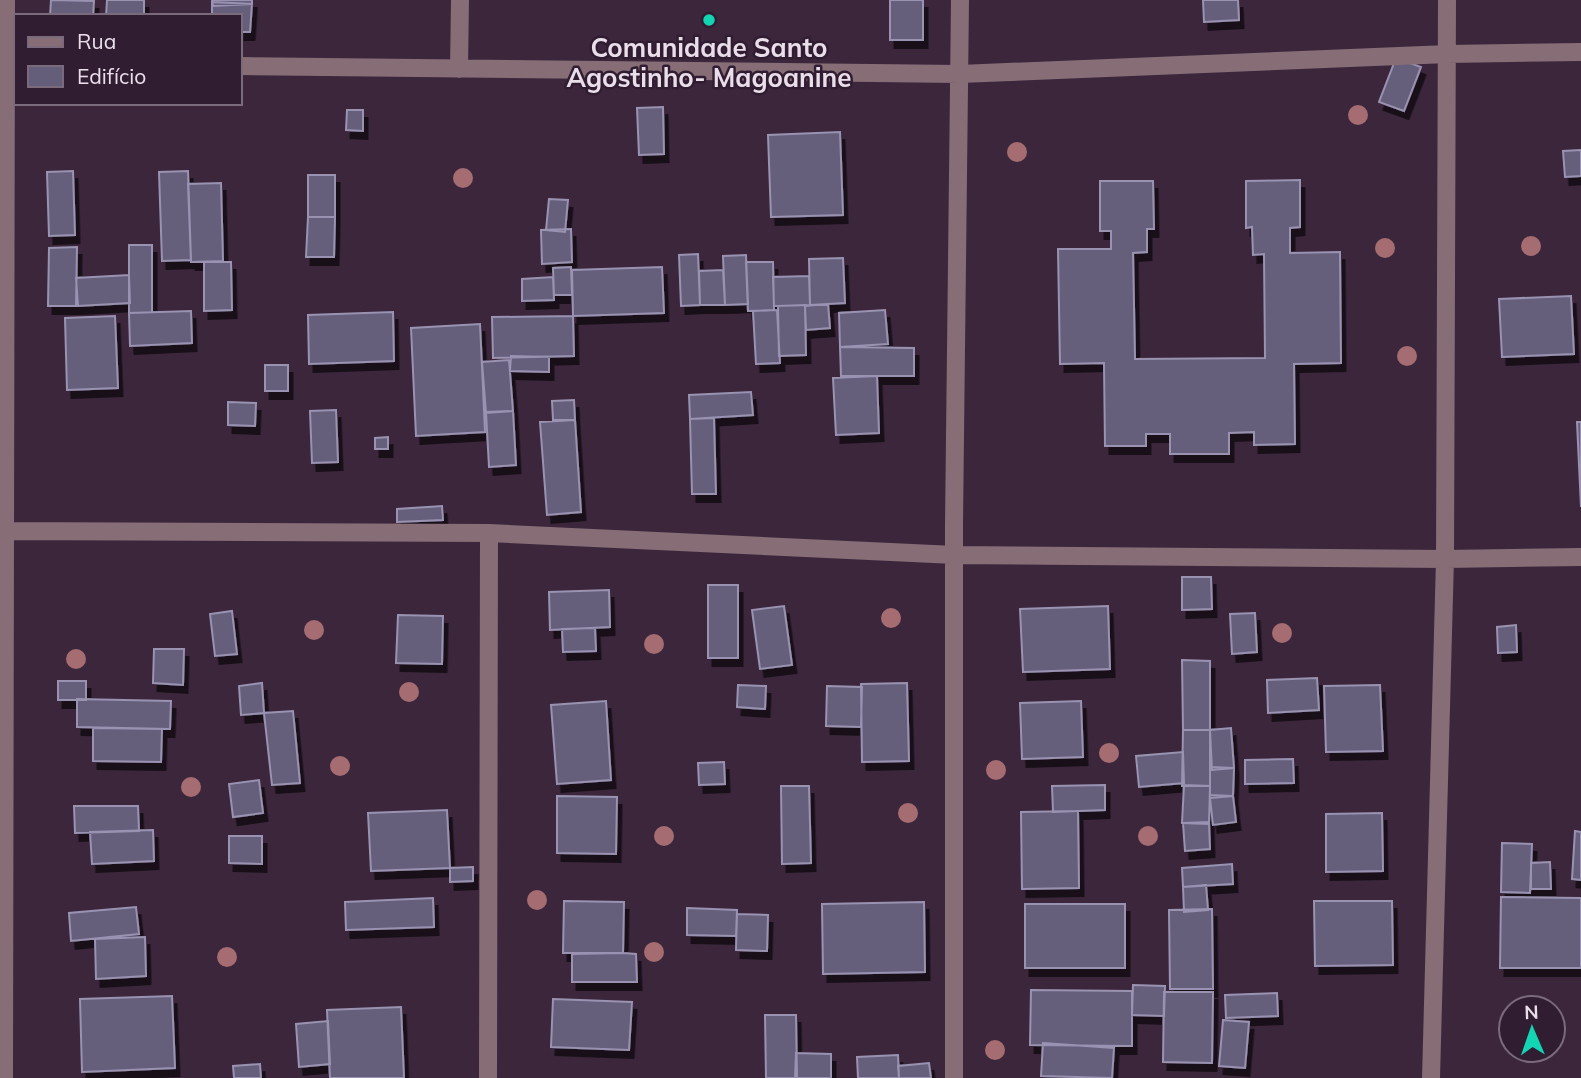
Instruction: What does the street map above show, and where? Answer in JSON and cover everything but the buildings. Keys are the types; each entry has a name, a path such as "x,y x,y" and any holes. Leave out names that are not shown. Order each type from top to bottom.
{"street":[{"path":"4,1078 2,531 6,0"},
{"path":"459,69 460,0"},
{"path":"954,1078 954,555 960,0"},
{"path":"1432,1078 1445,559 1447,0"},
{"path":"242,66 960,74 1448,54 1581,52"},
{"path":"2,531 489,533 954,555 1445,559 1581,556"},
{"path":"488,1078 489,533"}],"place":[{"name":"Comunidade Santo Agostinho- Magoanine","path":"709,20"}]}
